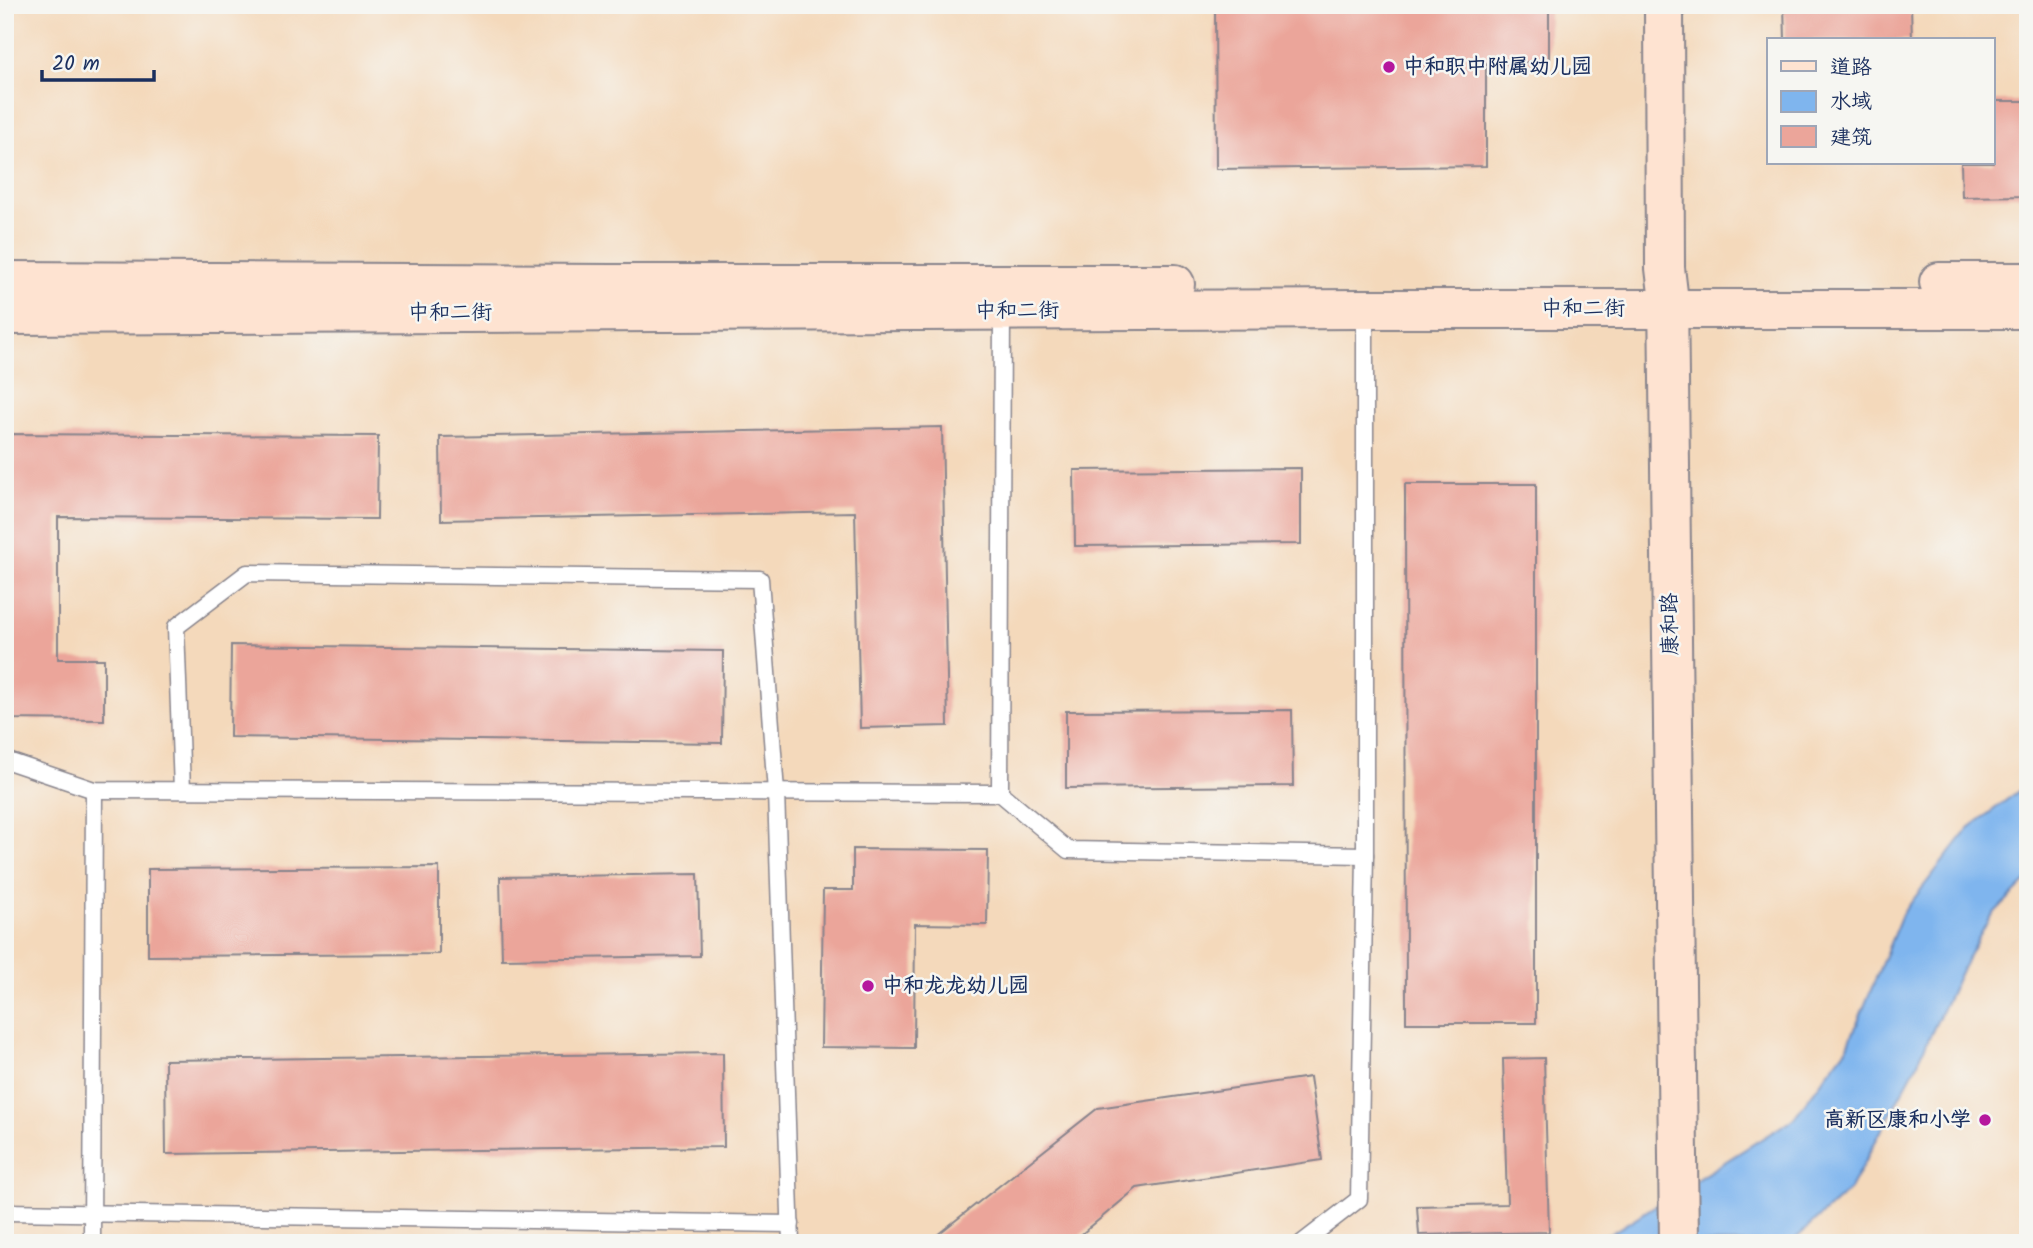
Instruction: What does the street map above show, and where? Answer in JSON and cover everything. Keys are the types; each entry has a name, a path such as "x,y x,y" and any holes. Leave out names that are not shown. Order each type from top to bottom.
{"street":[{"name":"康和路","path":"1664,5 1665,268 1679,1243"},
{"name":"中和二街","path":"5,281 585,284 1667,296 2028,309"},
{"name":"中和二街","path":"5,315 1365,309 2028,282"}],"lane":[{"path":"1302,1243 1359,1199 1365,855 1365,309"},
{"path":"1000,793 1002,312"},
{"path":"182,790 176,627 247,573 760,579 776,792 791,1243"},
{"path":"5,761 94,790 1000,793 1068,850 1365,855"},
{"path":"92,1243 94,790"},
{"path":"5,1212 791,1224"}],"water":[{"path":"2028,784 2028,879 1990,917 1960,972 1916,1066 1850,1189 1791,1243 1582,1243 1610,1234 1793,1119 1848,1046 1902,914 1969,828"}],"building":[{"path":"1215,5 1549,5 1549,62 1486,63 1486,166 1216,169"},
{"path":"1784,5 1911,5 1912,38 1785,38"},
{"path":"1994,101 2028,101 2028,196 1962,197 1961,164 1994,164"},
{"path":"942,427 948,726 860,728 855,512 441,520 440,437"},
{"path":"5,434 378,436 377,519 58,517 58,659 104,659 104,720 5,719"},
{"path":"1301,468 1301,544 1075,546 1074,470"},
{"path":"1405,484 1536,484 1536,1023 1406,1023"},
{"path":"231,645 723,651 722,743 230,737"},
{"path":"1292,710 1293,786 1066,788 1066,711"},
{"name":"中和龙龙幼儿园","path":"853,849 988,850 987,925 915,924 914,1048 821,1047 823,890 853,890"},
{"path":"439,867 439,954 148,956 148,869"},
{"path":"698,874 700,956 502,959 500,877"},
{"path":"723,1053 724,1147 166,1154 165,1060"},
{"path":"1544,1058 1549,1232 1419,1235 1417,1206 1507,1204 1503,1059"},
{"path":"1310,1077 1322,1160 1137,1188 1071,1243 927,1243 1098,1108"}],"place":[{"name":"中和职中附属幼儿园","path":"1389,67"},
{"name":"中和龙龙幼儿园","path":"868,986"},
{"name":"高新区康和小学","path":"1985,1120"}]}
